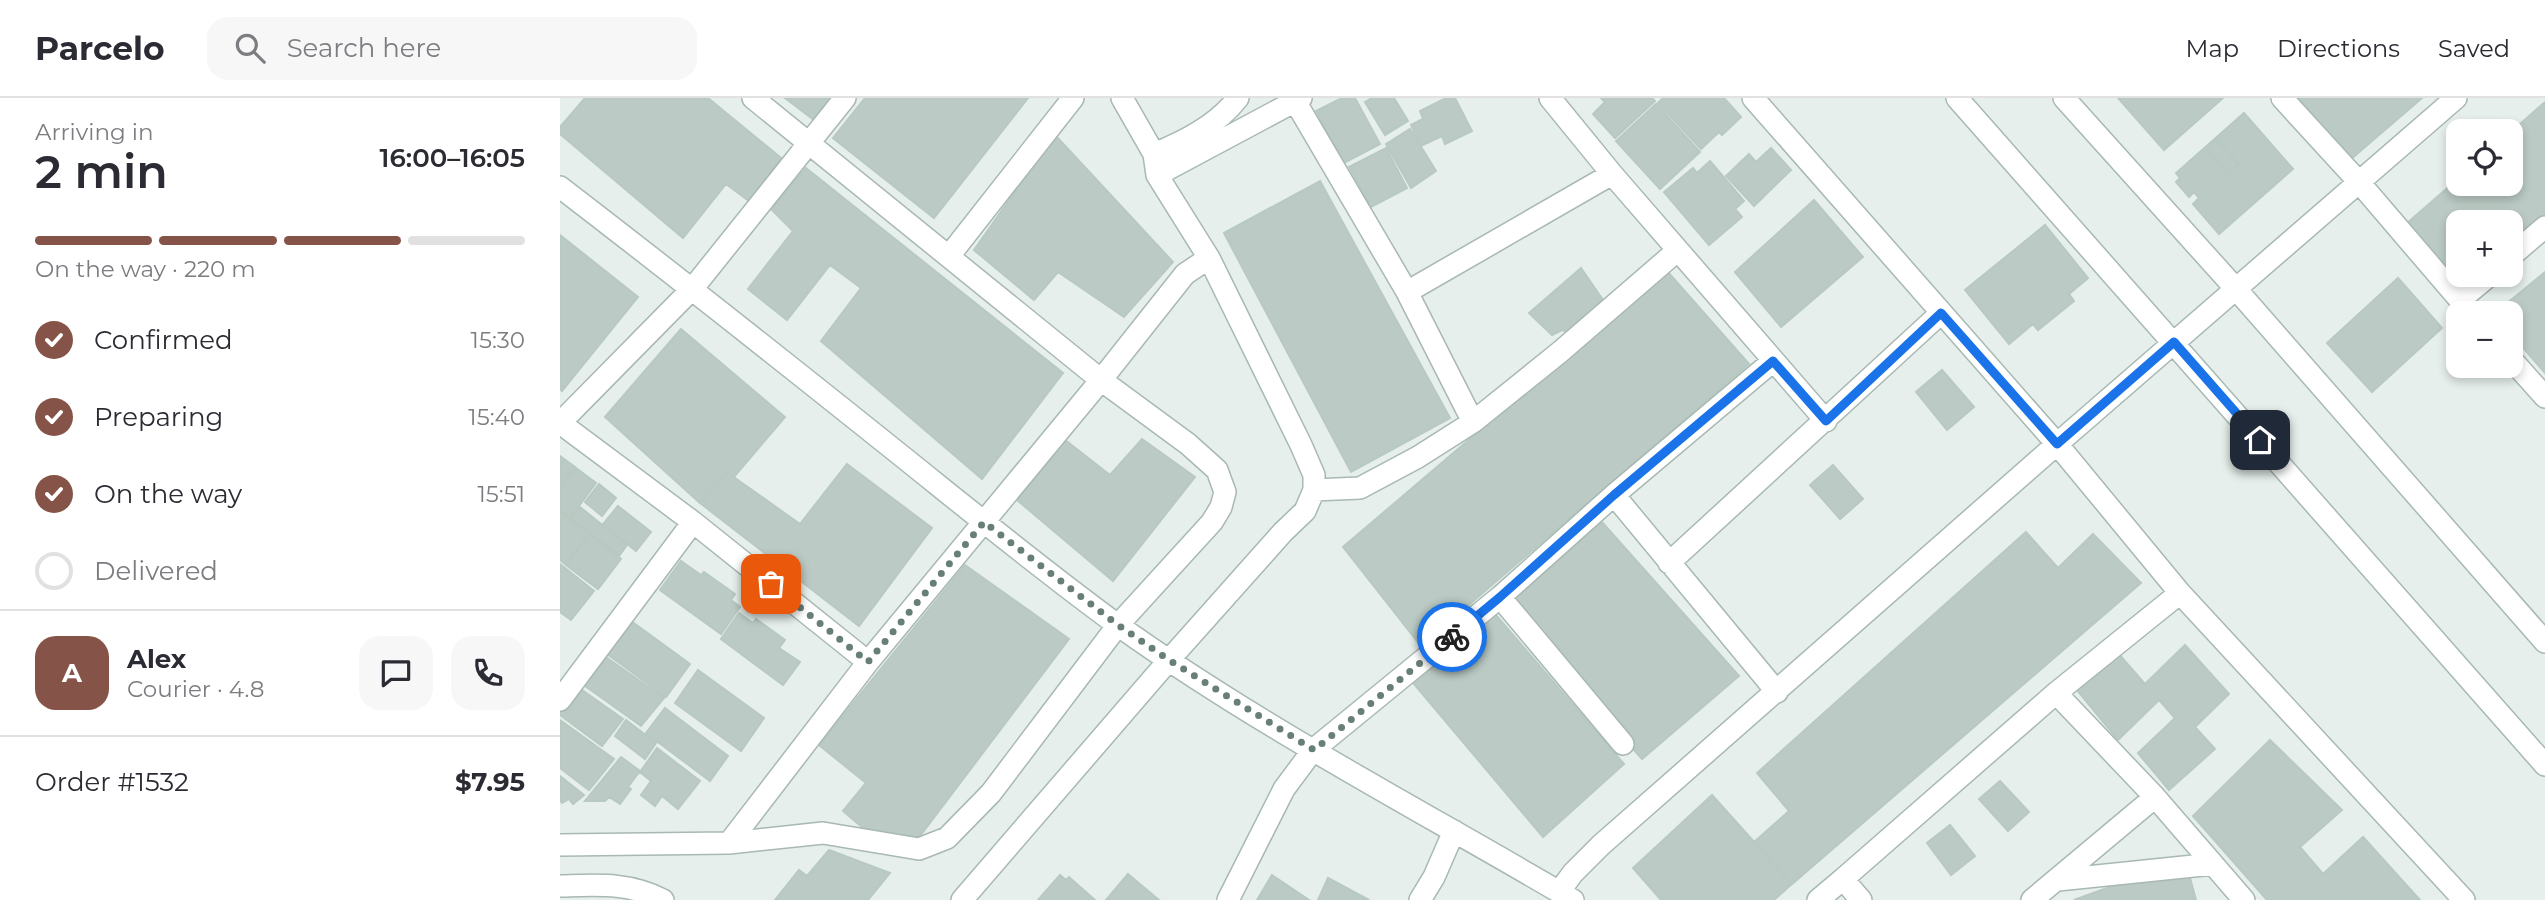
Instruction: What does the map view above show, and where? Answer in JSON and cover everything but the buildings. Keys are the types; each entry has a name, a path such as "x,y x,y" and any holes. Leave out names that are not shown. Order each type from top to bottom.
{"street":[{"path":"560,845 729,843 823,833 919,849 947,838 991,793 1118,625 1212,522 1221,507 1225,492 1217,470 1188,444 1101,380 753,98"},
{"path":"845,98 693,288 560,423 693,522 868,662"},
{"path":"949,256 1073,98"},
{"path":"962,900 1169,660 1305,511 1314,490 1314,475 1301,445 1209,258 1157,176 1154,154 1122,98"},
{"path":"1154,154 1179,144 1204,129 1227,112 1238,98"},
{"path":"1550,98 1612,174 1826,421"},
{"path":"1753,98 2057,444 2180,593 2465,900"},
{"path":"1957,98 2545,765"},
{"path":"2064,98 2236,289 2545,642"},
{"path":"2282,98 2358,181 2460,301"},
{"path":"560,187 693,288 984,522 1118,625 1314,750 1566,896 1573,873 1601,845 2456,98"},
{"path":"1157,176 1298,100 1406,292 1473,422"},
{"path":"1406,292 1612,174"},
{"path":"2523,246 2545,227"},
{"path":"1314,490 1360,488 1418,457 1473,422 1560,352 1678,250"},
{"path":"729,843 868,662 1185,274 1209,258"},
{"path":"2470,301 2481,287"},
{"path":"1669,563 1941,313"},
{"path":"1228,900 1284,789 1314,750 1500,597 1614,495 1773,361"},
{"path":"2523,372 2545,397"},
{"path":"1614,495 1777,692"},
{"path":"560,700 693,522"},
{"path":"1818,900 2056,693 2180,593"},
{"path":"1500,597 1623,744"},
{"path":"2056,693 2155,797 2244,900"},
{"path":"2032,900 2155,797"},
{"path":"1420,900 1434,877 1454,831"},
{"path":"2058,880 2213,864"},
{"path":"1843,879 1861,900"},
{"path":"560,886 613,884 645,891 663,900"}],"way so far":[{"path":"771,584 868,662 984,522 1118,625 1314,750 1452,637"}],"route":[{"path":"1452,637 1773,361 1826,421 1941,313 2057,444 2174,342 2260,440"}]}
